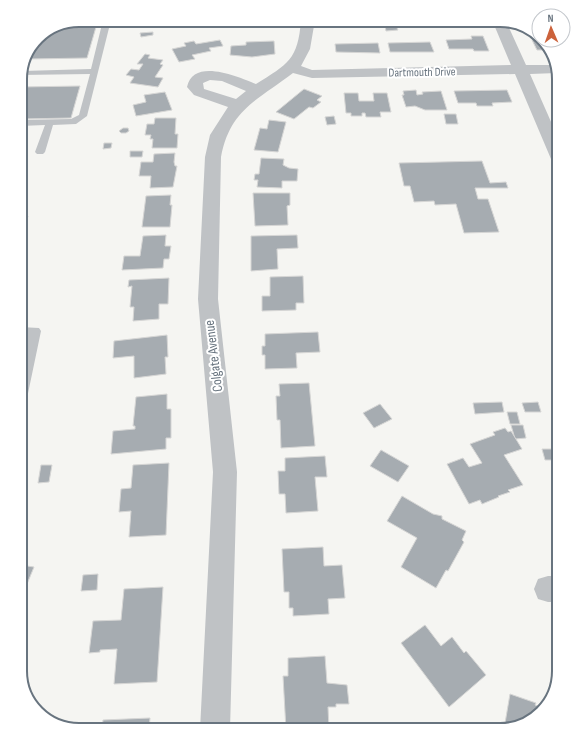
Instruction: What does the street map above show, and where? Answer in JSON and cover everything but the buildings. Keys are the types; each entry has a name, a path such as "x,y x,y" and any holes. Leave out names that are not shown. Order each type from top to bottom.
{"street":[{"name":"Colgate Avenue","path":"215,723 224,472 222,433 208,312 207,283 215,142 227,118 238,105 257,90 290,68 299,57 303,49 307,27"},
{"path":"501,27 552,143"},
{"name":"Dartmouth Drive","path":"290,68 312,74 551,69"},
{"path":"238,105 200,92 195,87 196,81 206,76 217,76 257,90"}],"lane":[{"path":"27,123 73,122 83,116 105,27"},
{"path":"28,73 94,71"},
{"path":"40,152 50,122"},
{"path":"27,331 35,331 27,369"}]}
